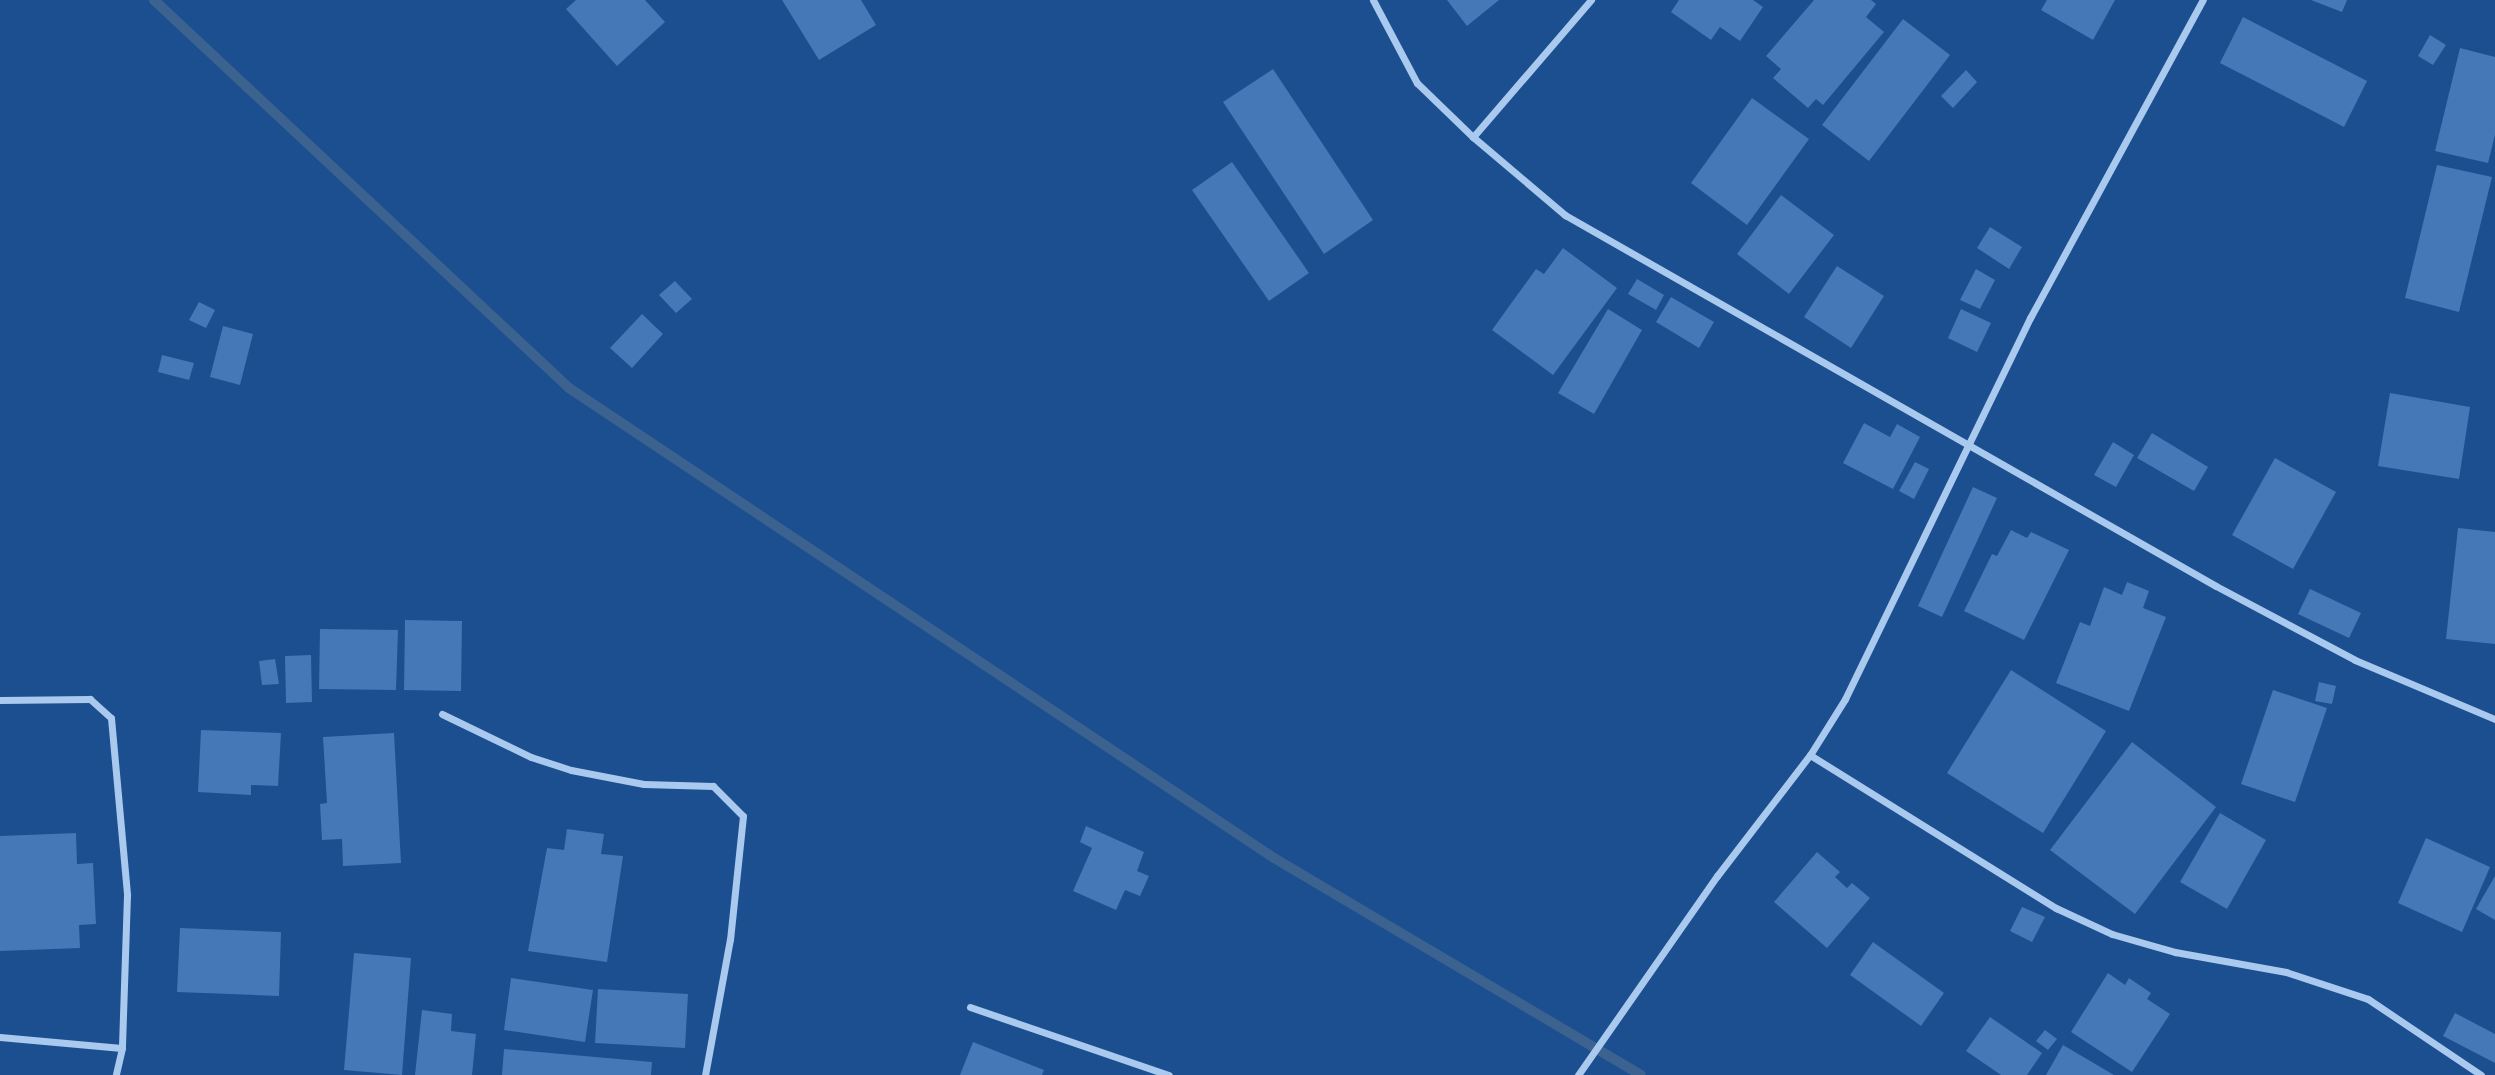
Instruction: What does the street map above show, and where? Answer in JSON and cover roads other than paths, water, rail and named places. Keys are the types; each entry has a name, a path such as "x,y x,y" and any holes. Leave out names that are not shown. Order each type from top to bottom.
{"street":[{"path":"1373,0 1418,83 1472,137 1565,215 1968,449 2355,660 2495,719"},
{"path":"1472,137 1591,0"},
{"path":"1580,1072 1810,755 1845,699 2030,318 2203,0"},
{"path":"0,700 90,699 102,705 111,718 127,895 122,1048 116,1075"},
{"path":"442,714 531,757 571,770 644,784 713,786 743,816 730,939 705,1075"},
{"path":"1810,755 2056,908 2125,938 2175,953 2262,966 2368,999 2481,1075"},
{"path":"970,1007 1169,1075"},
{"path":"0,1037 122,1048"}],"waterway":[{"path":"154,0 569,388 1274,858 1641,1075"}]}
